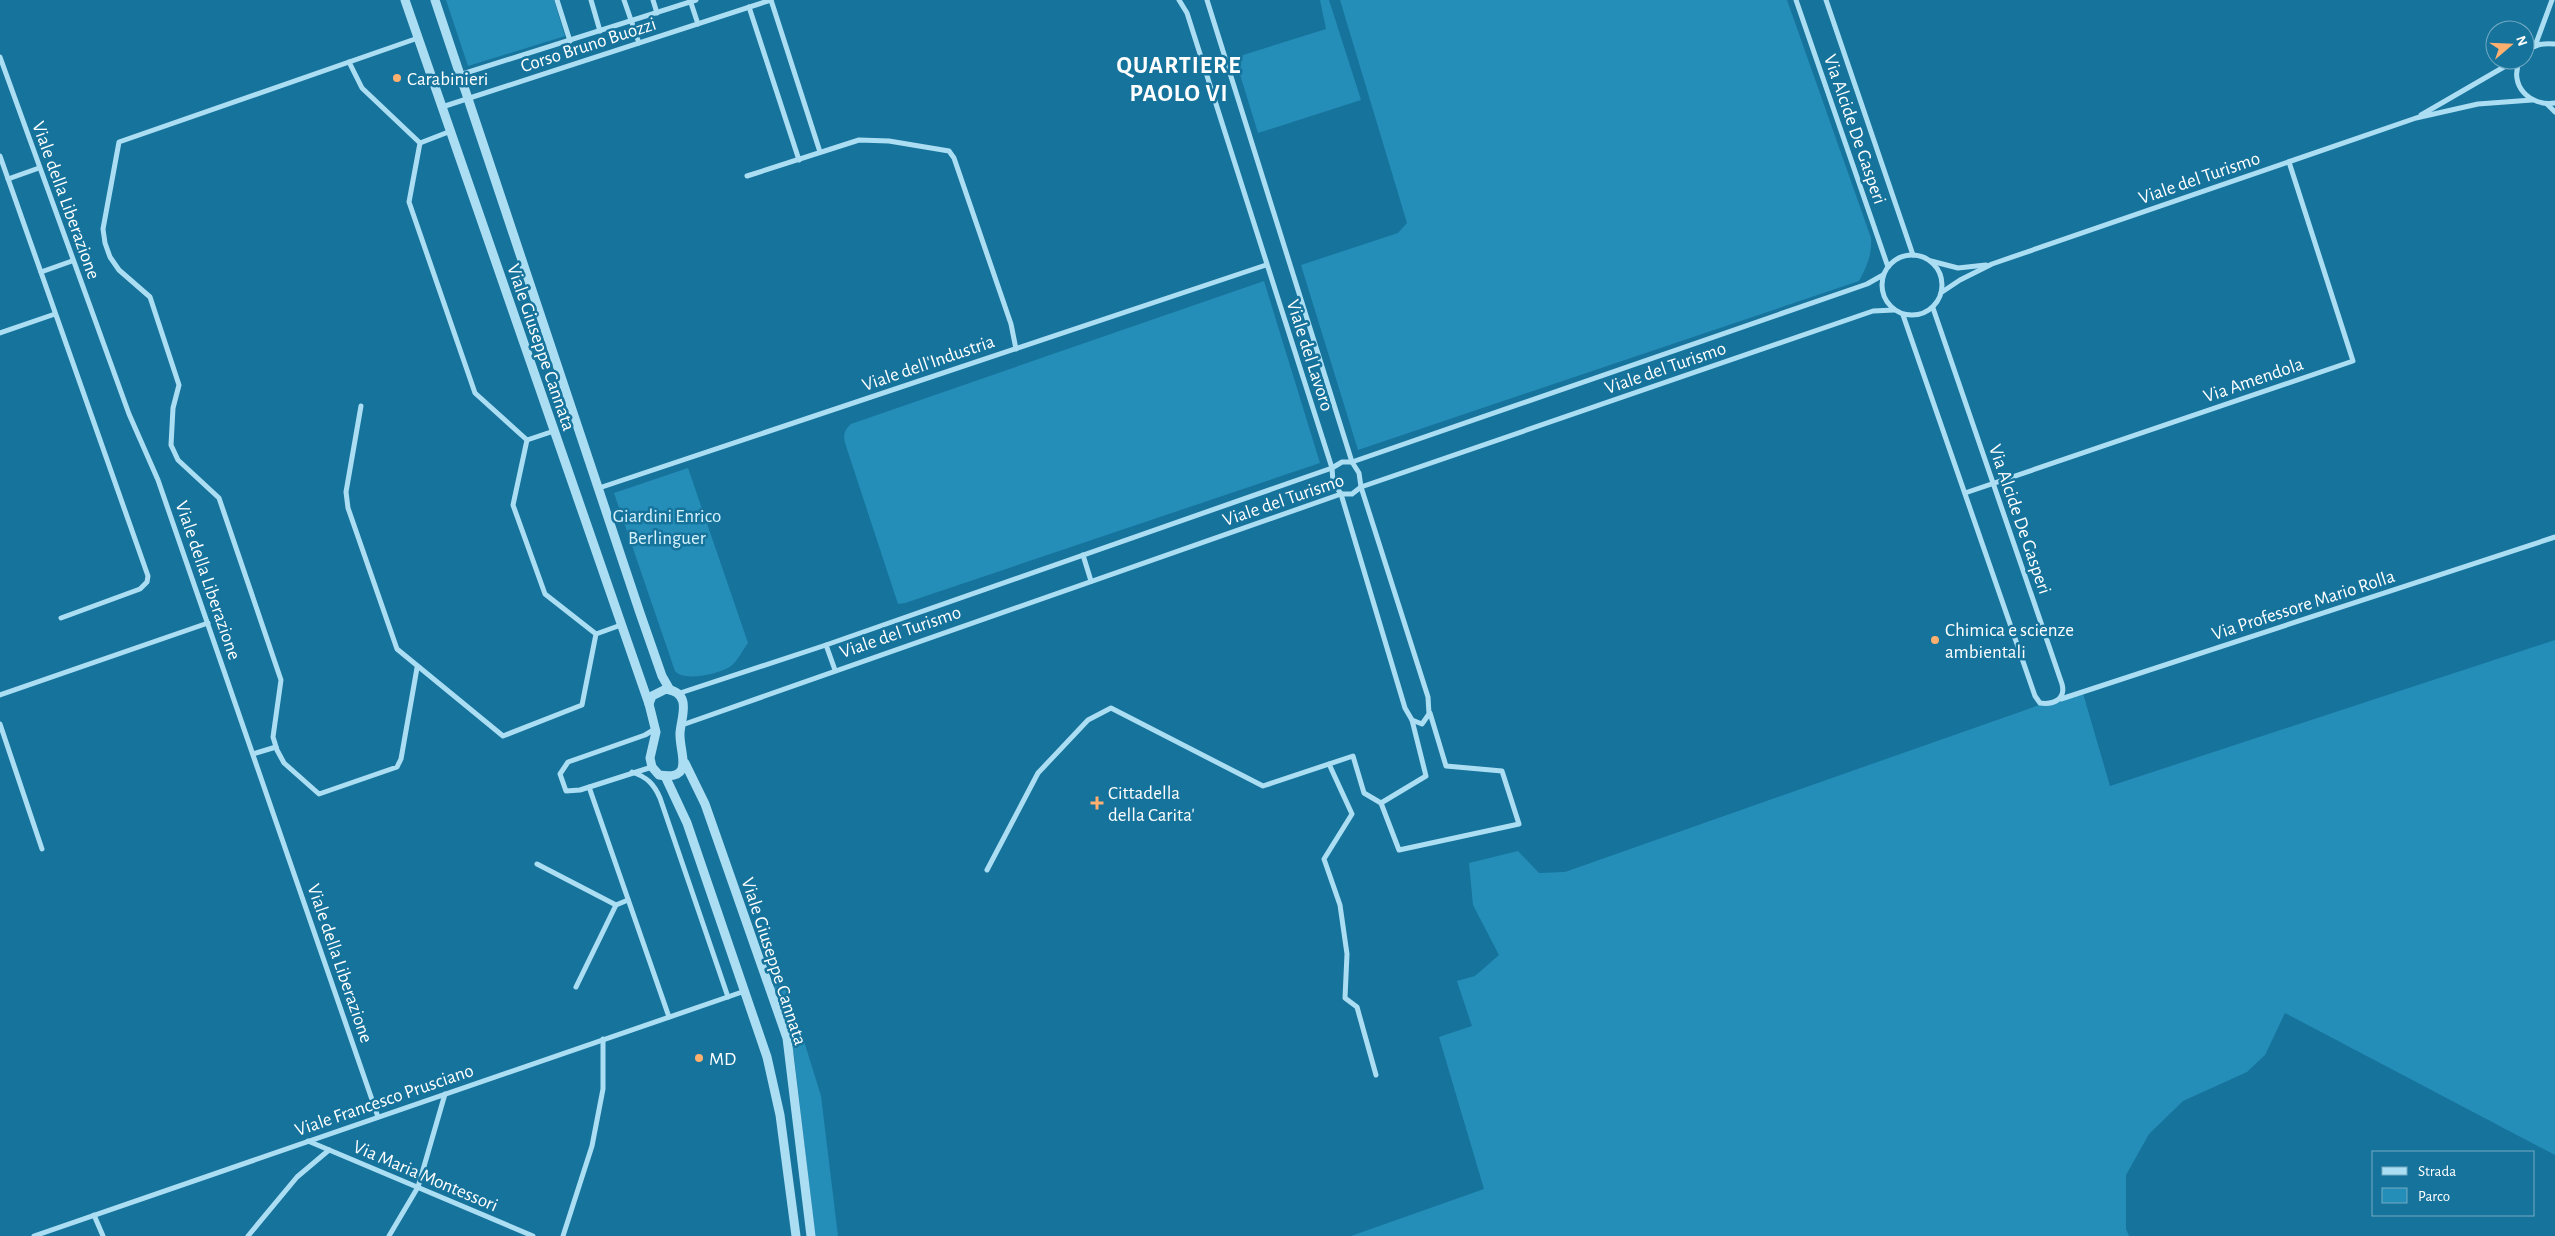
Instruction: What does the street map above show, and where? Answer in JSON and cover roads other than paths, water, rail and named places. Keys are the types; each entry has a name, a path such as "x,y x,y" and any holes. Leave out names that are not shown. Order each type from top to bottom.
{"street":[{"name":"Viale Giuseppe Cannata","path":"405,0 648,704 655,729 650,758 652,767"},
{"name":"Viale Giuseppe Cannata","path":"435,0 662,676 684,705 685,716 680,733 685,763 705,804 787,1038 811,1236"},
{"path":"557,0 570,41"},
{"path":"591,0 600,31"},
{"path":"624,0 639,43"},
{"path":"653,0 657,13"},
{"path":"771,0 820,152"},
{"name":"Corso Bruno Buozzi","path":"442,107 771,0"},
{"name":"Viale del Lavoro","path":"1179,0 1186,13 1332,468 1333,482 1341,494 1406,708 1412,720 1426,776 1381,803 1399,850 1519,824 1502,771 1446,766 1429,710 1428,697 1361,487 1359,473 1352,462 1207,0"},
{"name":"Via Alcide De Gasperi","path":"1796,0 1888,267"},
{"name":"Via Alcide De Gasperi","path":"1826,0 1913,255"},
{"path":"2535,43 2552,0"},
{"path":"692,1 698,24"},
{"name":"Corso Bruno Buozzi","path":"434,83 692,1"},
{"path":"749,7 798,160"},
{"path":"417,668 401,759 397,767 320,794 284,763 273,737 281,680 219,498 178,460 171,445 173,408 179,385 150,297 115,264 105,242 103,229 119,142 418,38"},
{"path":"2535,46 2555,44"},
{"name":"Viale della Liberazione","path":"0,57 128,414 158,480 378,1117"},
{"path":"349,62 362,88 420,143"},
{"name":"Viale del Turismo","path":"2416,118 2499,70"},
{"path":"2517,70 2516,75 2518,85 2532,100"},
{"name":"Viale del Turismo","path":"1942,292 1960,280 1992,264 2416,118 2478,104 2532,100 2547,104"},
{"path":"2547,104 2555,103"},
{"path":"2547,104 2555,112"},
{"path":"420,143 450,131"},
{"path":"747,176 858,140 889,141 949,151 954,158 1011,324 1016,349"},
{"path":"420,143 409,202 475,393 527,440"},
{"path":"0,156 148,576 147,582 140,588 61,618"},
{"name":"Via Amendola","path":"1965,493 2353,361 2289,162"},
{"path":"8,179 40,168"},
{"path":"1913,255 1931,261 1941,275 1942,292 1933,308 1919,315 1903,315 1894,310 1883,294 1884,275 1888,267 1904,256 1913,255"},
{"path":"41,272 72,260"},
{"name":"Viale del Turismo","path":"1931,261 1958,268 1992,264"},
{"name":"Viale dell'Industria","path":"599,488 1266,265"},
{"name":"Viale del Turismo","path":"674,692 826,645 1332,468 1342,462 1352,462 1867,284 1884,275"},
{"name":"Via Alcide De Gasperi","path":"1933,308 2062,684 2064,691 2061,699"},
{"name":"Viale del Turismo","path":"682,724 1341,494 1352,494 1361,487 1873,311 1894,310"},
{"path":"0,334 55,314"},
{"path":"1903,315 2036,696 2040,702 2048,704 2061,699"},
{"path":"361,406 346,492 348,508 397,649 417,668 503,736 582,705 596,634"},
{"path":"527,440 554,431"},
{"path":"527,440 513,505 545,594 596,634"},
{"name":"Via Professore Mario Rolla","path":"2061,699 2555,537"},
{"path":"1083,554 1091,581"},
{"path":"0,695 208,623"},
{"path":"596,634 621,625"},
{"path":"826,645 835,670"},
{"path":"648,704 652,696 658,692 674,692"},
{"path":"987,870 1038,773 1088,720 1111,708 1263,786 1353,756 1364,793 1381,803"},
{"path":"1412,720 1422,724 1429,714 1429,710"},
{"path":"0,724 42,849"},
{"path":"655,729 645,735 568,762 560,774 566,791 580,790 652,767 659,775 676,774 685,763"},
{"path":"253,754 276,746"},
{"path":"1329,764 1352,814 1324,859 1340,905 1347,954 1345,998 1357,1008 1376,1075"},
{"path":"632,772 642,775 654,785 660,798 728,997"},
{"name":"Viale Giuseppe Cannata","path":"665,776 687,823 767,1057 778,1100 796,1236"},
{"path":"589,787 669,1017"},
{"path":"537,864 616,904 628,900"},
{"path":"576,987 616,904"},
{"name":"Viale Francesco Prusciano","path":"34,1236 745,991"},
{"path":"564,1236 592,1146 603,1089 603,1039"},
{"path":"389,1236 418,1188 445,1094"},
{"name":"Via Maria Montessori","path":"308,1141 533,1236"},
{"path":"248,1236 297,1177 329,1150"},
{"path":"94,1215 103,1236"}],"place":[{"name":"Carabinieri","path":"397,78"},
{"name":"Chimica e scienze ambientali","path":"1935,640"},
{"name":"Cittadella della Carita'","path":"1097,803"},
{"name":"MD","path":"699,1058"}],"district":[{"name":"QUARTIERE PAOLO VI","path":"1179,79"}],"park label":[{"name":"Giardini Enrico Berlinguer","path":"667,526"}]}
